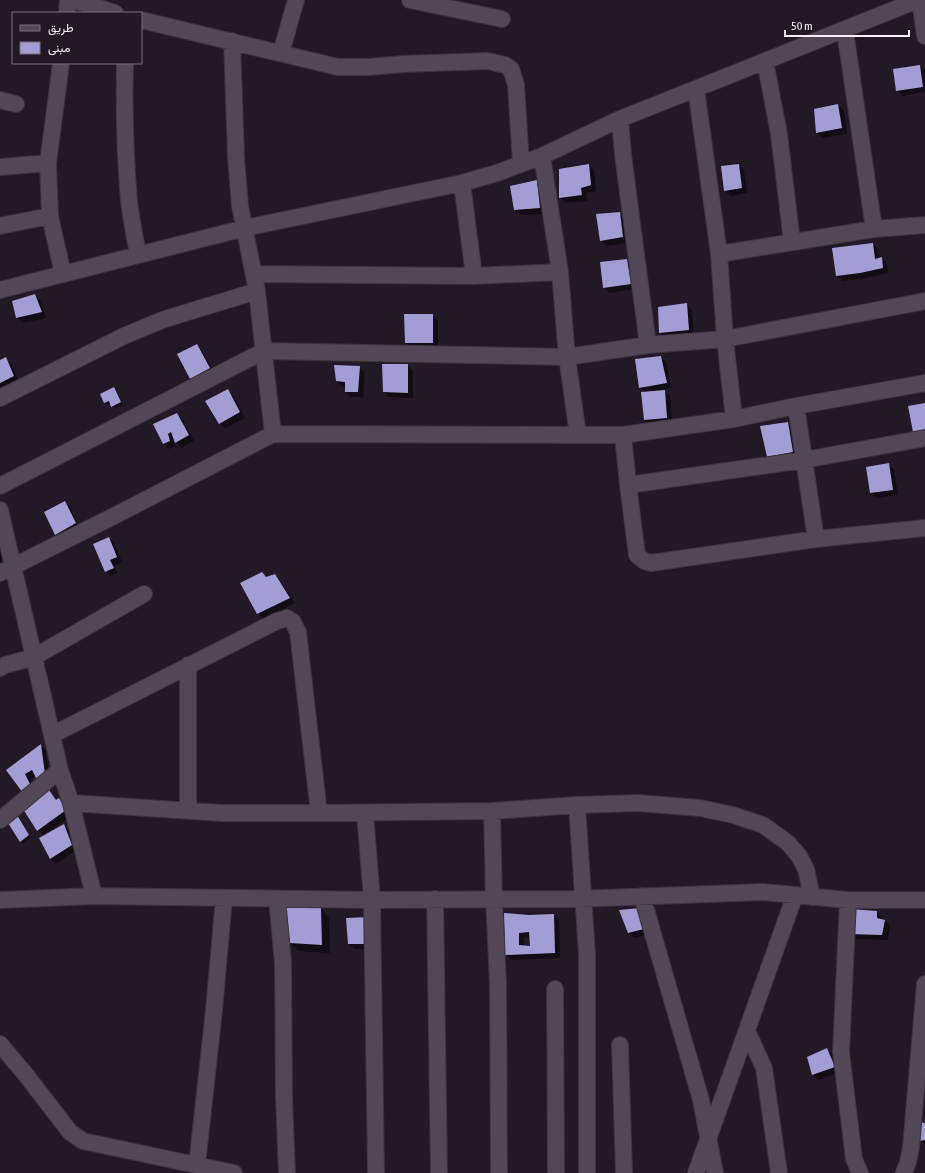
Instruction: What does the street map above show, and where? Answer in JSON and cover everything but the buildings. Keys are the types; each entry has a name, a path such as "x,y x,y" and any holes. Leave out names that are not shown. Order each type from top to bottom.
{"street":[{"path":"67,12 68,0"},
{"path":"74,0 112,12"},
{"path":"281,53 296,0"},
{"path":"410,0 502,19"},
{"path":"0,290 245,228 462,183 542,156 620,119 765,61 845,31 919,0 925,36"},
{"path":"142,20 338,67 369,67 403,64 488,61 505,65 511,69 516,85 521,164"},
{"path":"845,31 874,229"},
{"path":"232,41 236,157 240,206 258,291 273,434"},
{"path":"765,61 779,134 792,242"},
{"path":"61,64 48,163 50,216 63,274"},
{"path":"126,64 125,94 129,195 138,255"},
{"path":"696,89 719,254 725,340 734,419"},
{"path":"620,119 623,155 648,345"},
{"path":"542,156 560,272 567,357 578,435"},
{"path":"0,167 48,163"},
{"path":"462,183 474,276"},
{"path":"0,226 50,216"},
{"path":"719,254 874,229 925,225"},
{"path":"254,274 474,276 560,272"},
{"path":"0,398 126,335 165,319 258,291"},
{"path":"0,486 264,351 567,357 648,345 725,340 925,301"},
{"path":"6,569 116,515 273,434 623,435 734,419 796,406 925,383"},
{"path":"796,406 816,540"},
{"path":"623,435 637,555 644,561 651,563 816,540 925,528"},
{"path":"628,485 804,460 925,438"},
{"path":"0,510 6,569 34,657 60,770 94,896"},
{"path":"2,664 34,657 144,594"},
{"path":"52,735 188,665 277,621 287,618 293,622 298,632 319,813"},
{"path":"188,665 188,811"},
{"path":"0,820 60,770"},
{"path":"70,803 222,813 492,811 577,805 638,803 700,808 733,815 763,826 788,843 799,856 806,869 812,897"},
{"path":"577,805 582,899 587,954 588,1173"},
{"path":"492,811 498,984 499,1173"},
{"path":"365,813 372,900 376,1173"},
{"path":"1,899 94,896 372,900 582,899 763,892 848,900 925,900"},
{"path":"696,1173 795,895"},
{"path":"642,896 701,1100 715,1173"},
{"path":"197,1166 214,1010 224,898"},
{"path":"277,899 283,963 284,1098 287,1173"},
{"path":"435,899 439,1173"},
{"path":"848,900 841,1052 854,1159 860,1173"},
{"path":"904,1173 911,1147 925,984"},
{"path":"555,989 556,1173"},
{"path":"747,1030 764,1068 779,1173"},
{"path":"0,1044 70,1132 83,1141 234,1173"},
{"path":"620,1045 624,1173"}]}
